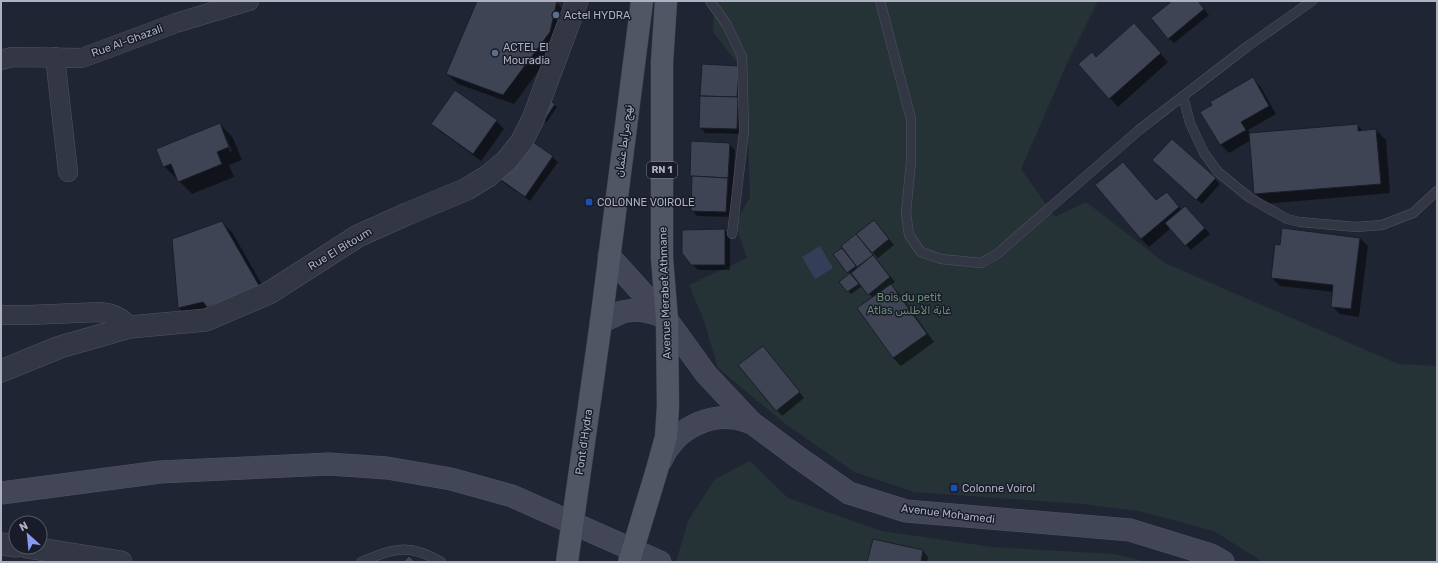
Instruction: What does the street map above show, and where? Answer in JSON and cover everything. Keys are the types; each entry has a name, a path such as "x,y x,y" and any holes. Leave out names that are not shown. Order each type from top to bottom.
{"main road":[{"name":"Avenue Merabet Athmane","path":"629,562 658,469 666,437 668,406 667,320 662,258 662,62 666,1"},
{"name":"نهج مرابط عثمان","path":"601,322 642,4"},
{"name":"Avenue Mohamedi","path":"609,256 667,320 706,374 752,422 799,458 849,493 906,511 1130,530 1211,555 1223,562"},
{"path":"601,322 622,312 634,310 651,313 667,320"},
{"name":"Pont d'Hydra","path":"567,562 601,322"},
{"path":"658,469 668,447 681,433 697,424 715,418 734,418 752,422"},
{"path":"1,493 160,472 330,464 387,468 451,479 512,496 660,562"}],"street":[{"name":"Rue Al-Ghazali","path":"1,60 12,57 82,58 176,23 249,1"},
{"name":"Rue El Bitoum","path":"1,371 60,348 130,327 206,320 270,294 358,236 467,189 488,176 507,160 518,146 533,119 577,1"},
{"path":"55,57 68,172"},
{"path":"1,315 29,316 100,312 116,316 124,320 130,327"},
{"path":"48,550 121,562"}],"lane":[{"path":"710,1 727,25 742,57 744,131 732,234"},
{"path":"880,1 911,118 911,161 906,213 909,235 921,252 941,259 980,263 997,254 1139,130 1248,46 1312,1"},
{"path":"1183,96 1190,123 1204,153 1218,172 1250,198 1287,219 1300,222 1356,227 1382,225 1413,213 1437,191"},
{"path":"361,562 383,553 407,549 426,553 441,562"}],"green space":[{"name":"Bois du petit Atlas غابة الأطلس","path":"715,1 1098,1 1069,59 1021,169 1055,217 1086,202 1165,263 1398,364 1437,366 1437,562 1263,562 1214,531 1139,511 1082,504 914,492 854,472 783,422 718,368 703,318 689,285 747,258 735,224 750,197 746,74 713,32"},
{"path":"750,461 788,498 881,531 992,547 1114,554 1148,562 676,562 688,521 715,479"}],"water":[{"path":"820,246 833,268 815,279 802,257"}],"building":[{"name":"ACTEL El Mouradia","path":"477,1 557,1 550,32 503,95 446,74"},
{"path":"1172,1 1198,1 1204,9 1168,39 1151,18"},
{"path":"1134,23 1161,53 1109,99 1078,64 1092,52 1096,57"},
{"path":"702,64 739,66 737,97 700,96"},
{"path":"1253,77 1269,106 1241,122 1246,130 1220,145 1200,112 1212,105 1210,102"},
{"path":"455,90 497,120 473,154 431,124"},
{"path":"700,96 738,97 737,129 699,128"},
{"path":"547,99 555,104 544,121 536,115"},
{"path":"220,123 229,147 217,152 222,164 178,182 171,164 163,167 156,149"},
{"path":"1358,124 1358,131 1376,129 1381,184 1254,194 1249,133"},
{"path":"526,137 553,156 525,197 497,177"},
{"path":"1172,139 1216,178 1196,200 1152,160"},
{"path":"691,141 730,143 728,178 690,176"},
{"path":"1123,162 1156,200 1167,192 1179,207 1141,239 1095,185"},
{"path":"692,176 728,178 726,212 691,211"},
{"path":"1185,206 1205,228 1185,246 1165,223"},
{"path":"874,220 889,239 872,253 856,234"},
{"path":"222,221 261,289 207,307 203,302 178,308 172,239"},
{"path":"1282,228 1360,238 1351,309 1331,307 1333,285 1271,278 1275,244 1280,245"},
{"path":"725,229 725,265 691,265 682,253 682,230"},
{"path":"856,234 873,255 857,267 841,246"},
{"path":"842,248 856,266 847,273 833,254"},
{"path":"873,255 890,277 868,295 851,273"},
{"path":"850,273 859,284 847,292 839,282"},
{"path":"891,284 927,334 893,358 857,308"},
{"path":"763,346 800,392 776,411 738,365"},
{"path":"873,539 923,550 921,562 867,562"},
{"path":"409,556 415,562 403,562"}],"place":[{"name":"Actel HYDRA","path":"556,15"},
{"name":"ACTEL El Mouradia","path":"495,53"},
{"name":"COLONNE VOIROLE","path":"589,202"},
{"name":"Colonne Voirol","path":"954,488"}]}
